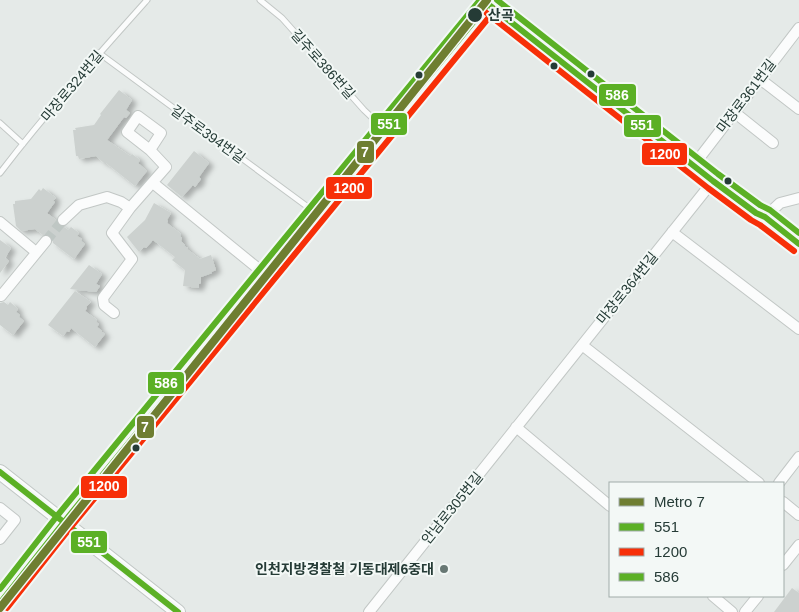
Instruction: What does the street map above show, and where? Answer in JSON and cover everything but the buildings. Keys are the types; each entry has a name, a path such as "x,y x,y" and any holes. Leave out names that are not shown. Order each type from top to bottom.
{"main road":[{"path":"0,603 488,1 713,180 799,244"},
{"path":"0,472 178,612"}],"street":[{"name":"마장로361번길","path":"694,165 799,28"},
{"path":"760,78 799,110"},
{"path":"734,112 773,143"},
{"path":"114,313 104,305 102,298 132,259 112,233 130,208 166,167 150,150"},
{"name":"마장로364번길","path":"516,427 713,180"},
{"path":"153,183 266,275"},
{"path":"63,220 79,205 107,197 121,202 130,208"},
{"path":"765,218 780,203 799,198"},
{"path":"0,222 36,252"},
{"path":"672,232 799,330"},
{"path":"1,296 46,241"},
{"path":"582,345 758,482"},
{"path":"516,427 609,505"},
{"name":"안남로305번길","path":"369,612 516,427"},
{"path":"780,482 799,457"},
{"path":"784,503 799,515"},
{"path":"0,508 15,520 0,539"},
{"path":"784,564 799,545"},
{"path":"714,597 732,612"},
{"path":"745,612 757,597"}],"lane":[{"name":"마장로324번길","path":"0,173 99,54 147,0"},
{"name":"길주로386번길","path":"260,0 282,18 364,110 385,130"},
{"name":"길주로394번길","path":"99,54 316,214"},
{"path":"0,124 23,144"}],"tunnel":[{"path":"46,241 63,220"}],"metro line":[{"name":"7","path":"0,608 487,0"}],"transit line":[{"name":"586","path":"0,589 57,516 480,0"},
{"name":"586","path":"497,0 718,174 760,205 770,210 799,233"},
{"name":"551","path":"488,4 713,181 756,213 765,217 799,244"},
{"name":"551","path":"0,603 64,522 488,4"},
{"name":"1200","path":"479,7 708,188 794,251"},
{"name":"1200","path":"7,608 71,527 495,10"},
{"name":"551","path":"0,472 178,612"}],"place":[{"name":"산곡","path":"475,15"},
{"name":"인천지방경찰철 기동대제6중대","path":"444,569"}]}
